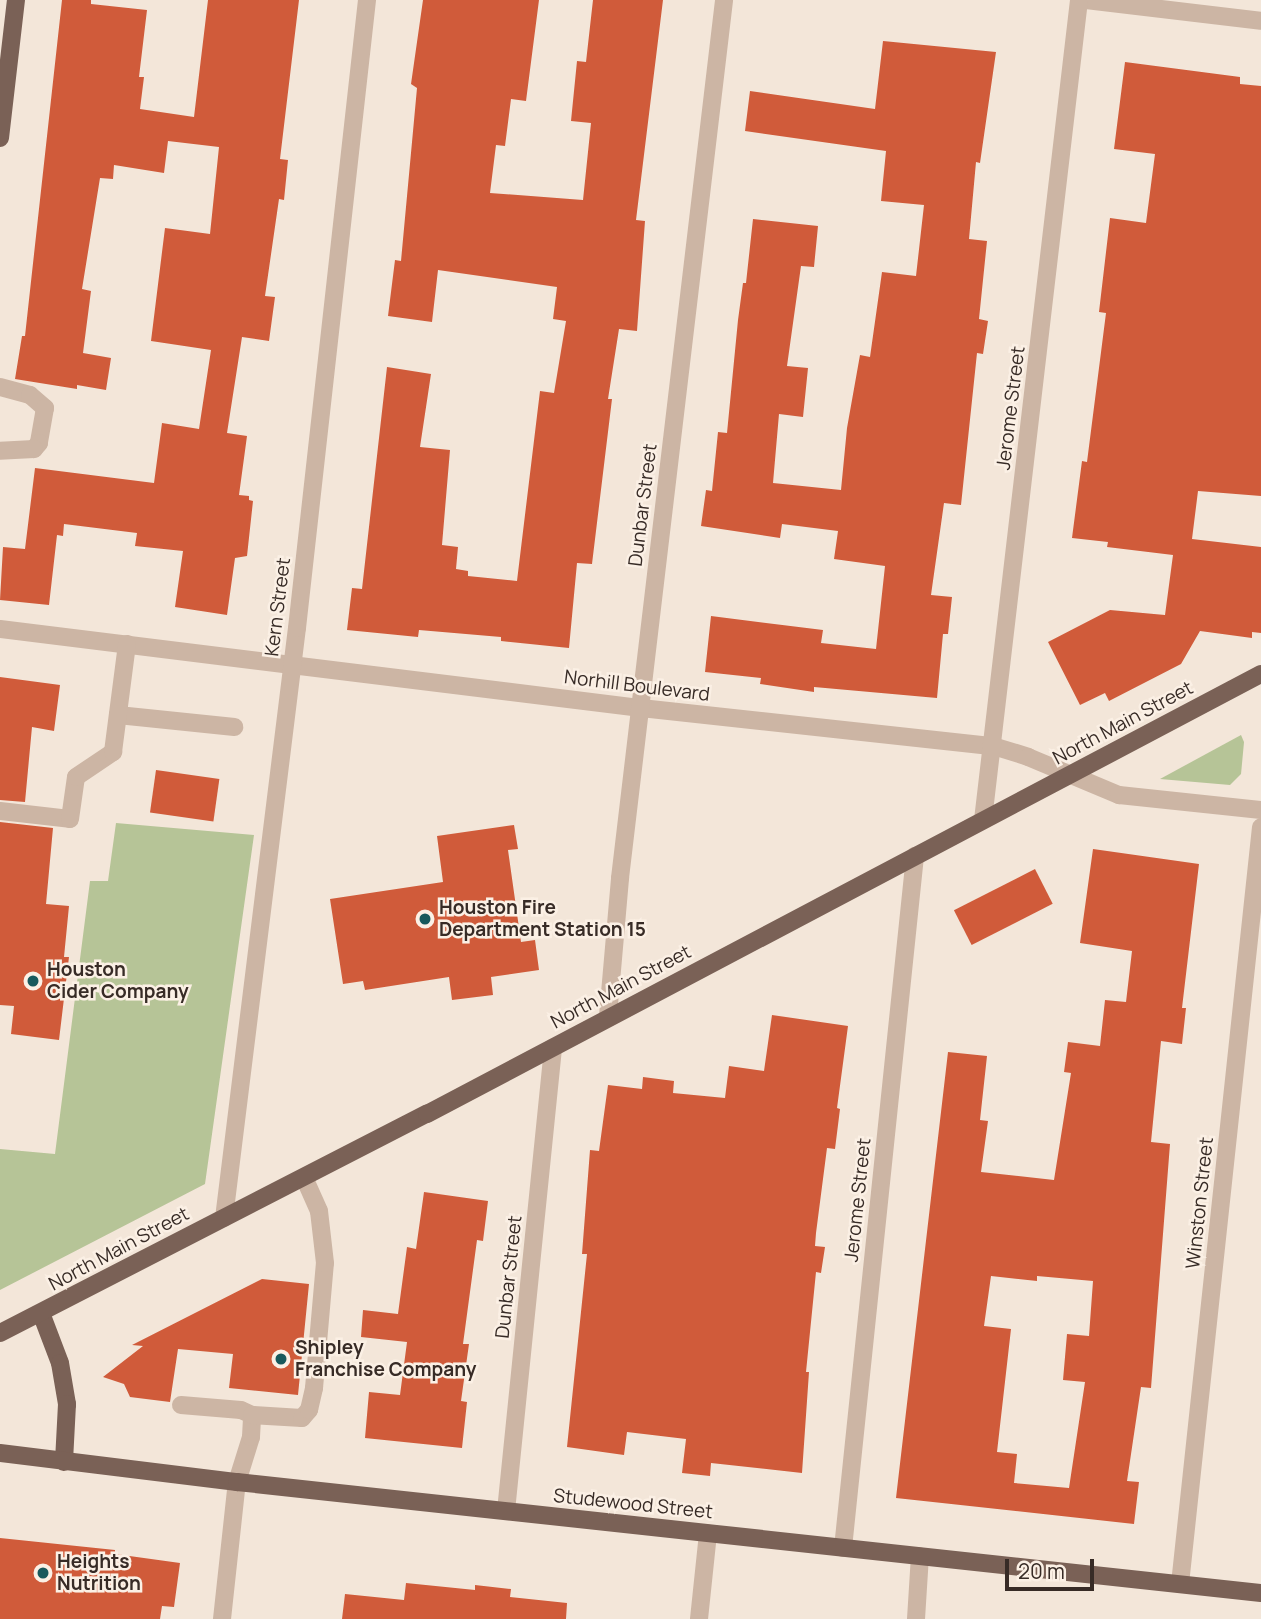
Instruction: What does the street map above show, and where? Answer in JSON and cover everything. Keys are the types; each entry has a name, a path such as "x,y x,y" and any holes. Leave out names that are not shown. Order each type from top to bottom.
{"main road":[{"path":"0,138 16,0"},
{"name":"North Main Street","path":"0,1333 554,1047 608,1016 1261,674"},
{"path":"41,1313 60,1363 67,1404 64,1462"},
{"name":"Studewood Street","path":"0,1453 237,1482 1261,1593"}],"street":[{"name":"Kern Street","path":"224,1218 293,663 367,0"},
{"name":"Dunbar Street","path":"608,1016 641,708 724,0"},
{"name":"Jerome Street","path":"984,820 1079,0"},
{"path":"1086,0 1261,21"},
{"path":"0,387 30,395 45,408 39,443 34,449 0,451"},
{"name":"Norhill Boulevard","path":"0,629 641,708 993,746 1028,757 1119,795 1261,810"},
{"path":"0,811 70,819 76,778 113,752 127,644"},
{"path":"118,715 234,727"},
{"name":"Winston Street","path":"1180,1584 1261,827"},
{"name":"Jerome Street","path":"843,1548 915,856"},
{"name":"Dunbar Street","path":"506,1511 554,1047"},
{"path":"181,1405 241,1410 253,1415 289,1419 302,1418 309,1410 325,1263 319,1211 303,1178"},
{"path":"222,1619 237,1482 251,1437 253,1415"},
{"path":"699,1619 708,1533"},
{"path":"916,1619 920,1556"}],"green space":[{"path":"1241,735 1244,742 1241,774 1230,785 1160,779"},
{"path":"116,823 254,835 205,1184 0,1290 0,1149 55,1154 90,881 108,881"}],"building":[{"path":"62,0 91,0 91,4 147,10 139,77 144,77 140,109 194,117 208,0 299,0 280,159 288,160 284,200 279,199 265,296 275,297 269,341 242,337 227,433 247,436 239,495 249,496 249,500 253,501 247,556 235,558 227,615 175,607 183,551 135,546 137,533 64,524 63,536 57,535 49,605 0,600 3,547 25,549 35,468 154,483 162,423 199,429 211,350 151,341 165,228 210,234 219,147 168,141 164,173 114,165 113,179 100,178 82,289 91,291 83,353 111,358 106,390 77,385 77,389 15,379 22,336 25,336"},
{"path":"423,0 539,0 526,101 511,99 505,146 496,145 490,193 583,200 591,123 571,121 577,61 586,62 593,0 663,0 636,220 645,221 637,331 619,329 608,399 612,399 592,564 577,563 569,648 501,641 501,637 419,630 418,637 347,630 352,588 362,589 387,367 431,374 420,447 450,450 442,545 458,547 456,569 468,571 468,576 517,581 540,391 554,393 566,321 553,319 557,287 438,270 432,322 388,316 395,260 401,261 417,88 411,84"},
{"path":"883,41 996,52 980,163 976,162 969,239 987,241 979,319 988,321 983,354 977,353 961,505 944,503 931,595 952,597 948,634 943,634 937,698 814,687 814,692 760,684 761,678 705,672 711,616 823,630 821,643 876,649 885,566 834,559 838,531 782,524 780,538 701,526 706,490 712,491 718,432 727,433 738,320 743,283 746,283 753,219 818,226 814,267 801,266 787,366 808,368 803,417 779,414 773,483 841,490 847,428 860,355 870,357 882,272 916,276 924,205 881,201 886,151 745,131 750,91 875,109"},
{"path":"1125,62 1240,77 1240,84 1261,86 1261,496 1198,491 1192,539 1261,547 1261,633 1252,632 1252,638 1200,631 1181,664 1109,701 1105,693 1080,705 1048,642 1110,610 1165,615 1173,555 1107,547 1108,542 1072,538 1082,461 1087,462 1106,313 1099,312 1110,218 1146,223 1155,154 1114,149"},
{"path":"0,677 60,685 54,731 32,727 25,802 0,800"},
{"path":"156,770 219,779 213,821 150,813"},
{"path":"0,822 53,828 46,904 69,906 64,957 69,957 59,1040 11,1034 14,1006 0,1005"},
{"name":"Houston Fire Department Station 15","path":"514,825 518,849 508,850 521,942 535,940 539,970 491,977 493,995 452,1000 449,977 365,990 363,981 343,984 330,899 443,882 437,836"},
{"path":"1093,849 1199,864 1182,1008 1186,1008 1182,1044 1161,1041 1151,1142 1170,1144 1151,1388 1141,1387 1127,1481 1139,1482 1134,1524 896,1498 948,1052 987,1056 980,1120 988,1121 981,1172 1054,1180 1071,1073 1064,1072 1068,1042 1100,1046 1105,1000 1126,1002 1132,951 1080,943","holes":["991,1276 1037,1281 1037,1276 1093,1281 1089,1336 1067,1334 1063,1380 1085,1382 1069,1488 1014,1483 1017,1454 997,1452 1011,1329 984,1326"]},
{"path":"1035,869 1053,904 972,945 954,910"},
{"path":"772,1015 848,1026 837,1108 840,1109 835,1149 827,1148 816,1233 815,1246 825,1247 821,1273 816,1272 806,1372 809,1372 802,1473 711,1463 710,1476 682,1473 686,1439 627,1432 624,1455 567,1447 587,1254 582,1254 590,1150 599,1151 608,1085 642,1089 643,1077 674,1081 673,1093 725,1098 729,1066 764,1071"},
{"path":"424,1192 488,1201 483,1241 477,1240 463,1344 469,1344 461,1401 467,1402 462,1448 365,1438 369,1392 400,1395 407,1342 361,1337 363,1310 398,1314 407,1247 416,1249"},
{"path":"262,1279 309,1284 298,1395 229,1388 233,1354 178,1349 170,1402 130,1397 124,1384 103,1377 143,1346 132,1345"},
{"path":"0,1538 115,1550 115,1554 180,1563 174,1607 162,1606 160,1619 0,1619"},
{"path":"406,1583 475,1590 475,1585 511,1589 510,1597 567,1603 566,1619 342,1619 345,1594 404,1600"}],"place":[{"name":"Houston Fire Department Station 15","path":"425,919"},
{"name":"Houston Cider Company","path":"33,981"},
{"name":"Shipley Franchise Company","path":"281,1359"},
{"name":"Heights Nutrition","path":"43,1573"}]}
